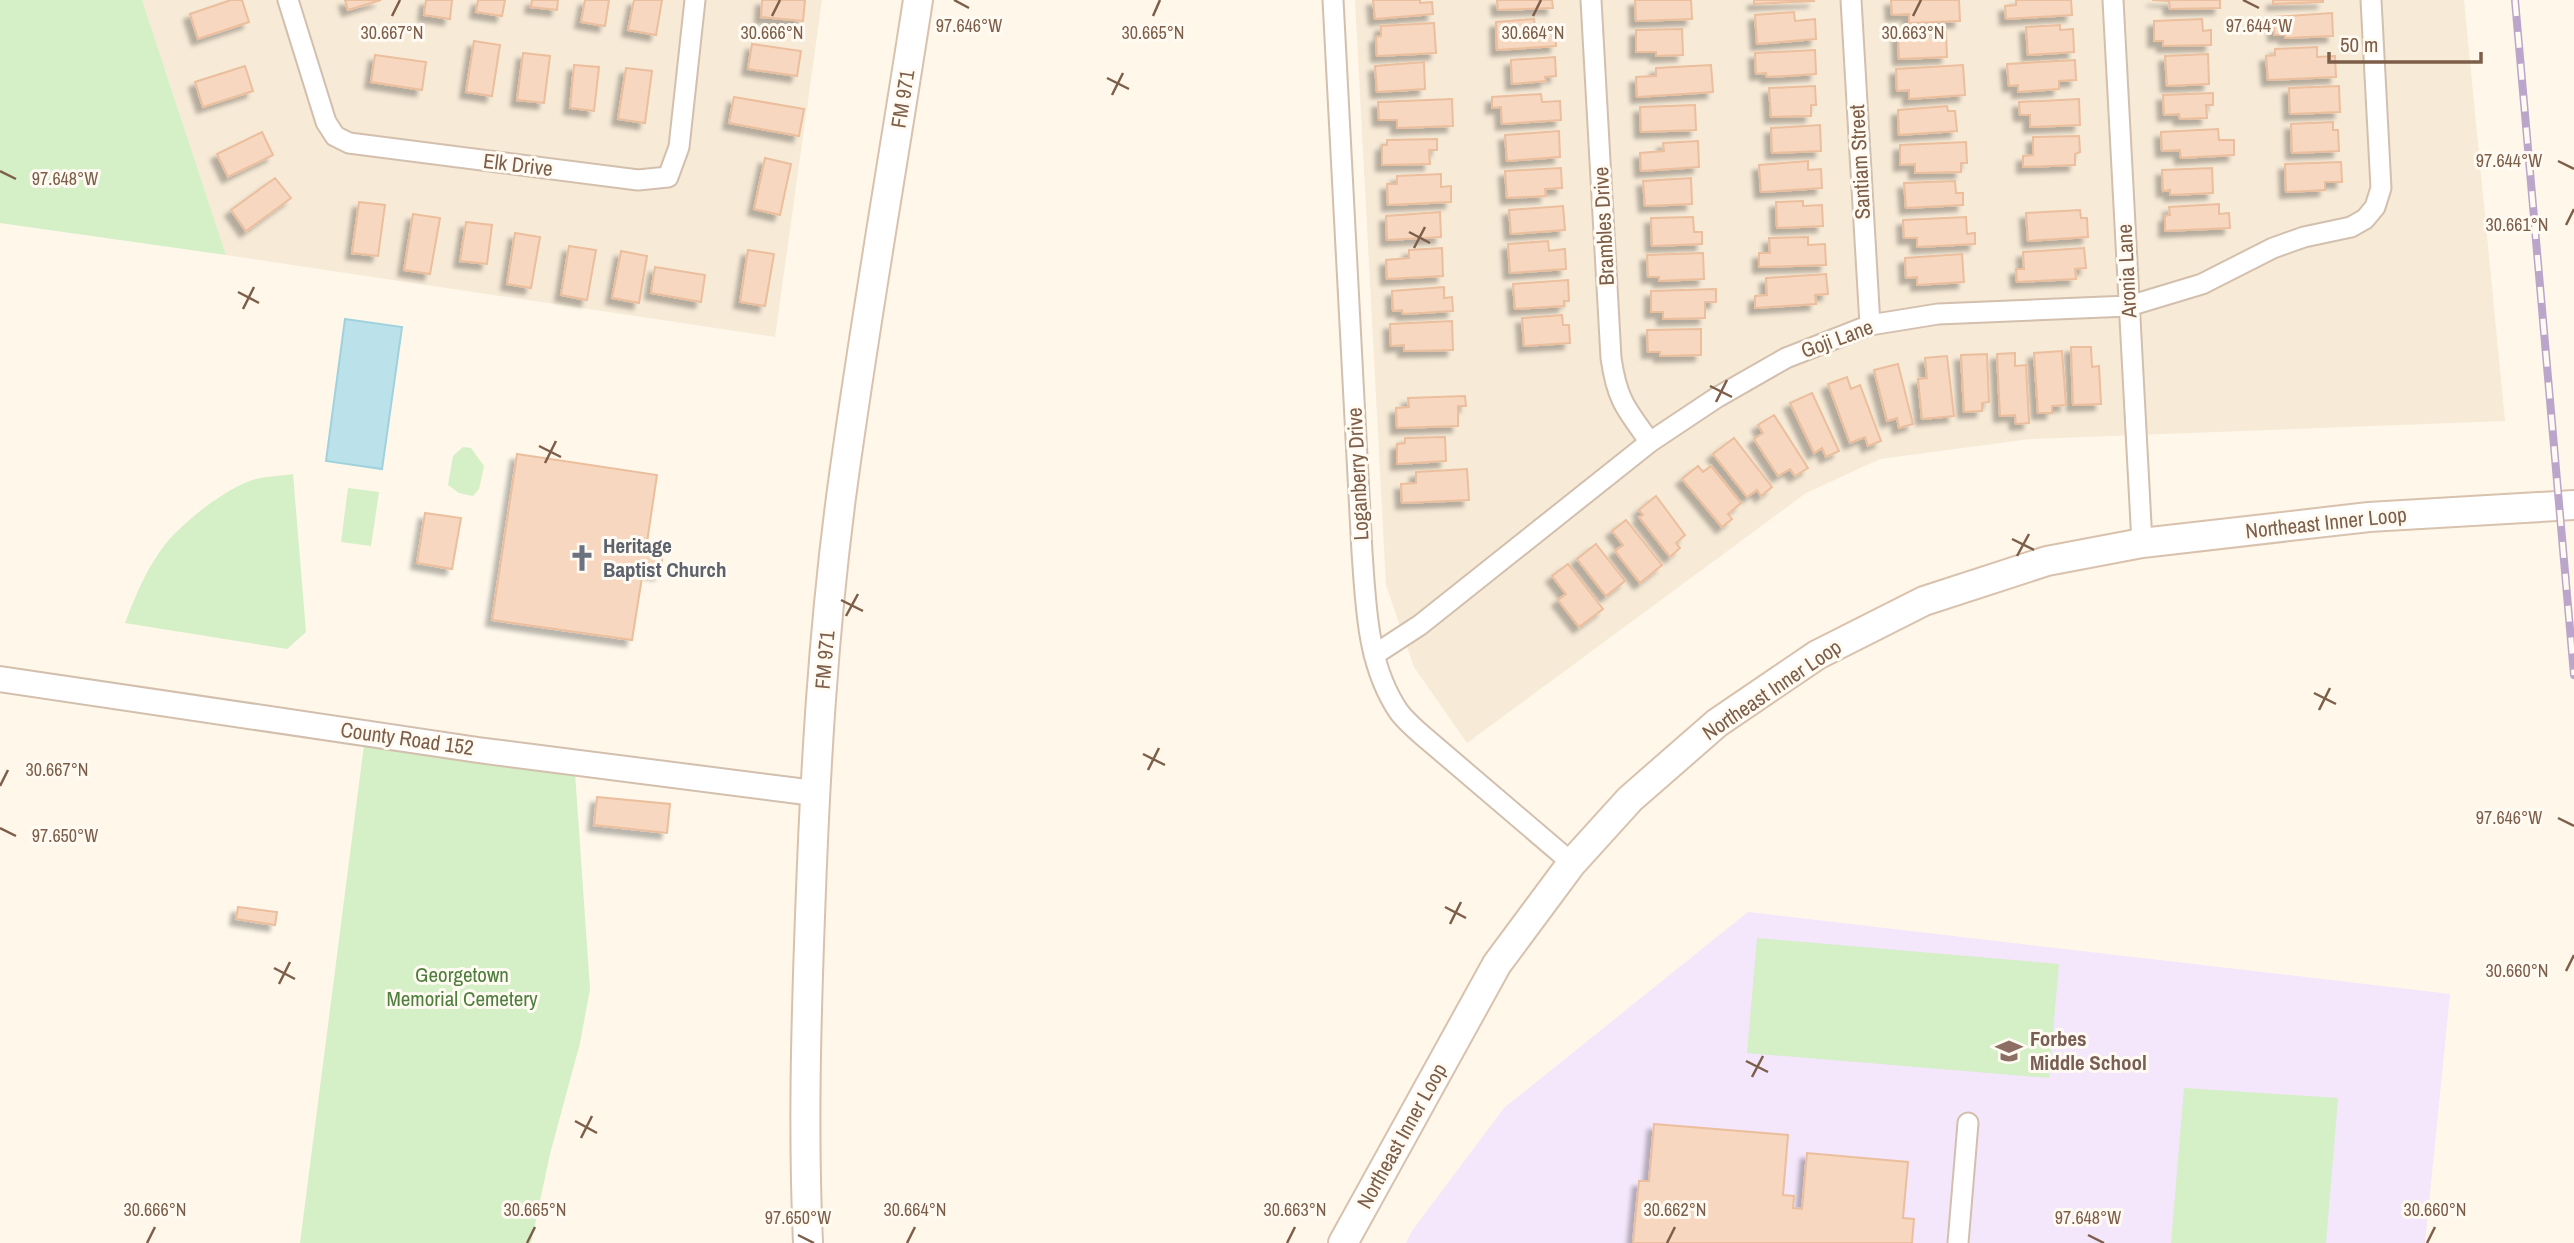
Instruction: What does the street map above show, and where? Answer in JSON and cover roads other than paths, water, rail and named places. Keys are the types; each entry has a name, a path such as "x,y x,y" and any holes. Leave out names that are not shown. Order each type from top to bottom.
{"main road":[{"name":"FM 971","path":"808,1243 807,995 814,793 826,642 842,491 919,0"},
{"name":"Northeast Inner Loop","path":"1343,1243 1497,964 1572,863 1630,799 1717,723 1817,655 1924,601 2047,561 2142,543 2369,517 2574,505"}],"street":[{"name":"Elk Drive","path":"288,0 326,122 335,136 349,144 638,180 668,177 679,148 695,0"},
{"name":"Loganberry Drive","path":"1333,0 1367,620 1374,655 1385,689 1400,714 1572,863"},
{"name":"Brambles Drive","path":"1591,0 1613,371 1621,402 1650,442"},
{"name":"Santiam Street","path":"1851,0 1870,325"},
{"name":"Aronia Lane","path":"2113,0 2142,543"},
{"name":"Goji Lane","path":"1374,655 1420,625 1650,442 1716,398 1786,358 1870,325 1938,314 2129,306 2202,284 2273,248 2304,237 2351,227 2365,219 2375,208 2381,188 2371,0"},
{"name":"County Road 152","path":"0,680 490,752 814,793"},
{"path":"1958,1243 1968,1124"}],"water":[{"path":"345,319 402,327 382,469 326,461"}],"railway":[{"path":"2515,0 2574,675"}],"place":[{"name":"Heritage Baptist Church","path":"582,558"},
{"name":"Forbes Middle School","path":"2009,1051"}],"park label":[{"name":"Georgetown Memorial Cemetery","path":"462,987"}]}
